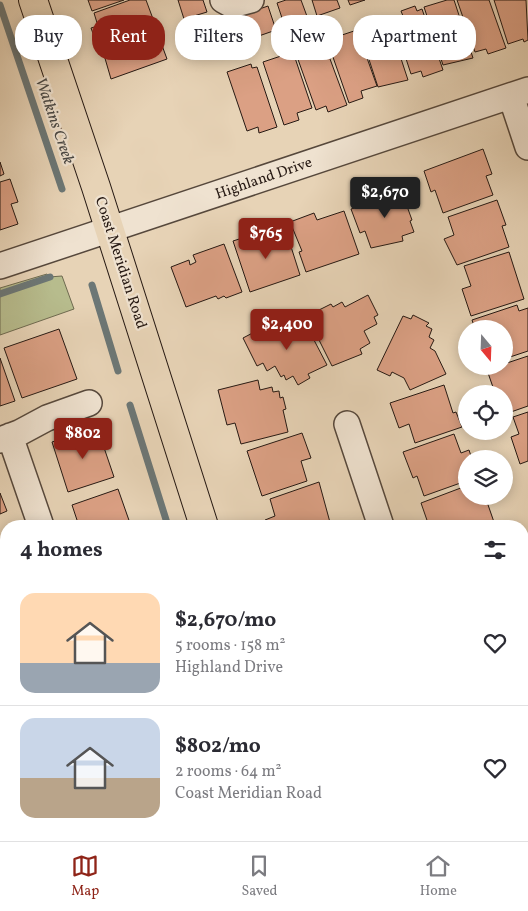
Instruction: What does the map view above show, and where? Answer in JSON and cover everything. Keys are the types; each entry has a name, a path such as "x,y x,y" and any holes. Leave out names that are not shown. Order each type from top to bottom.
{"main road":[{"name":"Coast Meridian Road","path":"34,0 110,230 202,520"}],"street":[{"path":"224,1 232,5 251,0"},
{"name":"Highland Drive","path":"0,266 520,93"},
{"path":"520,93 528,147"},
{"path":"39,520 5,438 47,418 89,403"},
{"path":"347,424 379,520"}],"green space":[{"path":"47,274 49,277 62,276 74,309 0,335 0,288"}],"building":[{"path":"88,0 124,0 92,11"},
{"path":"130,0 146,0 152,15 95,15 94,13"},
{"path":"178,0 203,0 207,12 197,15 183,15"},
{"path":"286,0 301,0 307,15 281,15 277,3"},
{"path":"312,0 337,0 340,8 317,15"},
{"path":"348,0 365,0 350,5"},
{"path":"447,0 454,0 459,15 427,15 424,7"},
{"path":"457,0 489,0 506,48 488,54 486,49 476,52 476,15 462,15"},
{"path":"494,0 526,0 528,40 524,42 523,39 508,44"},
{"path":"268,6 271,15 271,32 261,35 261,15 245,14"},
{"path":"415,6 417,11 422,9 424,15 403,15 401,11"},
{"path":"353,31 353,60 368,60 377,86 361,91 363,98 349,103 334,60 343,60 343,35"},
{"path":"271,59 296,60 312,108 297,113 299,120 284,125 263,62"},
{"path":"105,60 164,60 111,79"},
{"path":"298,60 330,60 347,105 328,112 326,106 316,110"},
{"path":"369,60 401,60 408,80 378,87"},
{"path":"406,60 440,60 443,70 423,77 421,71 411,74"},
{"path":"441,60 464,60 443,65"},
{"path":"251,64 252,68 257,67 277,127 259,133 258,127 247,131 227,72"},
{"path":"483,149 492,174 486,176 493,195 443,213 435,190 431,192 424,171"},
{"path":"0,162 4,174 0,176"},
{"path":"10,179 18,202 11,204 18,224 0,230 0,182"},
{"path":"400,187 412,220 410,221 414,232 402,236 403,241 371,248 365,231 360,233 351,209 380,201 377,194"},
{"path":"497,200 506,225 502,226 509,247 457,265 444,239 454,235 448,217"},
{"path":"344,211 359,254 306,272 299,252 302,251 290,222 314,213 317,220"},
{"path":"258,233 259,237 267,235 268,240 287,234 300,275 250,292 233,241"},
{"path":"224,244 242,292 226,298 224,296 218,299 216,296 186,307 171,267 189,260 190,265 196,262 193,255"},
{"path":"509,252 524,299 471,316 462,289 471,286 464,266"},
{"path":"368,295 378,315 374,317 377,324 364,331 370,343 360,349 362,354 332,366 307,316 331,304 333,307 342,302 345,307"},
{"path":"517,305 519,311 528,308 528,351 513,356 513,320 472,320"},
{"path":"413,315 429,323 426,326 432,329 429,337 434,340 430,348 435,351 446,374 410,390 404,378 392,372 390,376 377,370 403,316 411,319"},
{"path":"302,317 327,365 308,374 310,378 298,385 293,376 286,380 284,375 281,377 275,366 267,371 263,363 257,366 243,338 266,326 270,333"},
{"path":"59,329 77,379 22,398 4,348"},
{"path":"528,356 528,406 513,411 513,385 492,385 489,375 513,375 513,361"},
{"path":"0,358 15,401 0,406"},
{"path":"258,380 260,390 272,387 273,392 279,391 280,398 283,397 286,409 283,410 288,432 241,444 235,423 227,425 218,390"},
{"path":"444,385 453,413 456,412 458,417 458,428 415,443 409,424 399,428 390,403"},
{"path":"528,412 528,461 520,464 512,440 513,436 519,434 513,417"},
{"path":"97,427 114,477 68,492 52,442"},
{"path":"302,433 311,458 301,461 307,481 262,496 247,451"},
{"path":"454,434 460,450 458,450 458,484 424,496 417,476 413,478 403,452"},
{"path":"319,482 329,520 265,520 275,516 270,499"},
{"path":"118,489 129,520 77,520 72,505"},
{"path":"458,489 458,505 488,505 493,520 427,520 421,503"},
{"path":"0,493 7,511 0,514"}],"waterway":[{"name":"Watkins Creek","path":"0,5 62,189"},
{"path":"0,294 50,277"},
{"name":"Watkins Creek","path":"92,285 118,371"},
{"name":"Watkins Creek","path":"130,405 166,520"}]}
